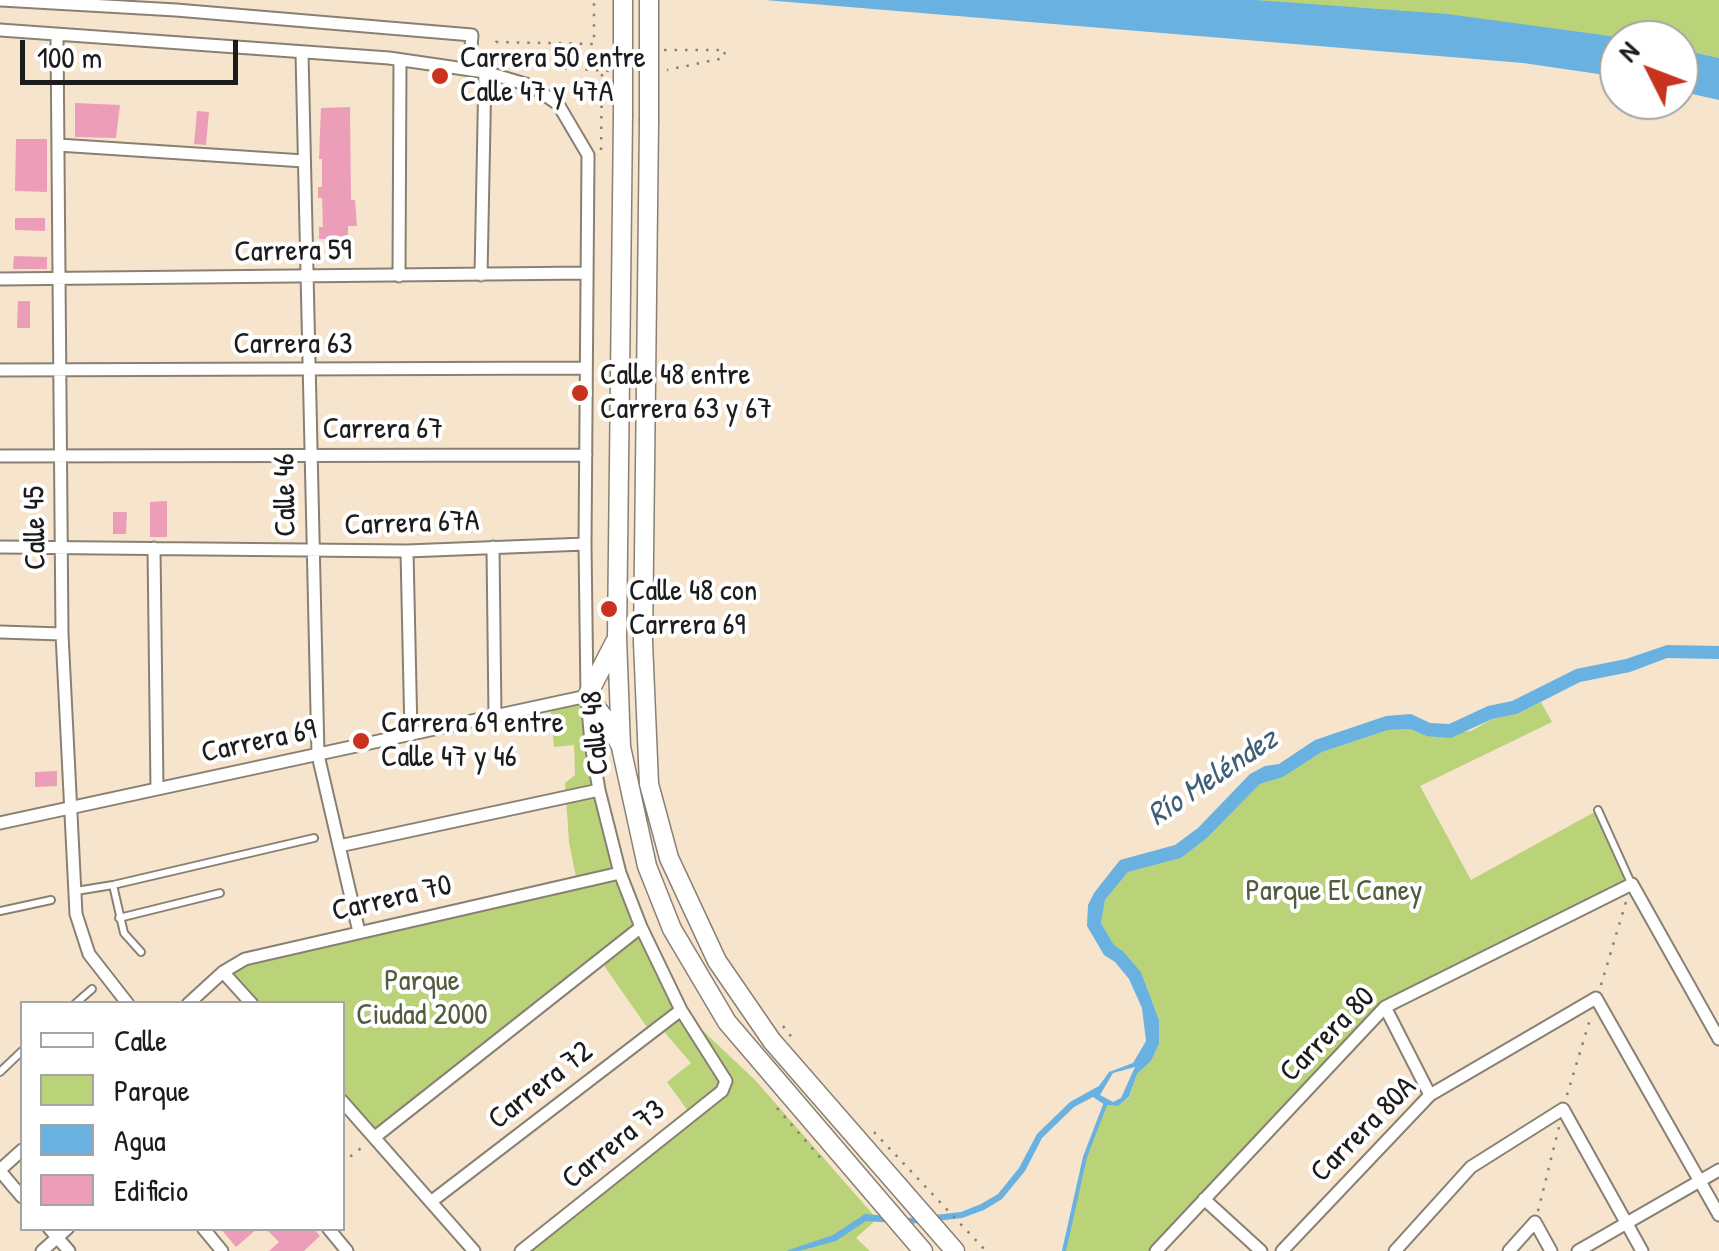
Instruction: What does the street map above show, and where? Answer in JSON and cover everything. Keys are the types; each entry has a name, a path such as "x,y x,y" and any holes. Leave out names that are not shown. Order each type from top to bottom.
{"main road":[{"name":"Calle 48","path":"623,0 620,746 648,866 672,929 727,1022 923,1251"},
{"name":"Calle 48","path":"649,0 644,677 649,784 669,858 718,961 772,1041 955,1251"},
{"path":"618,637 586,696 620,746"}],"street":[{"path":"1,0 472,35 470,70"},
{"path":"0,30 400,60 488,73 482,274"},
{"name":"Calle 45","path":"57,36 62,634 68,808 76,914 89,954 126,1001"},
{"name":"Calle 46","path":"302,53 318,755 359,932"},
{"path":"399,276 400,60"},
{"name":"Calle 48","path":"488,73 532,86 558,104 588,156 586,696 599,790 620,873 641,927 681,1010 721,1072"},
{"path":"58,145 304,160"},
{"name":"Carrera 59","path":"0,279 587,273"},
{"name":"Carrera 63","path":"0,370 586,368"},
{"name":"Carrera 67","path":"0,456 586,455"},
{"name":"Carrera 67A","path":"0,547 312,552 585,544"},
{"path":"494,547 495,717"},
{"path":"154,548 158,789"},
{"path":"406,551 410,735"},
{"path":"0,632 62,634"},
{"name":"Carrera 69","path":"0,823 586,696"},
{"path":"339,846 599,790"},
{"name":"Carrera 70","path":"191,1001 223,972 245,959 620,873"},
{"path":"1632,884 1719,1040"},
{"name":"Carrera 80","path":"1156,1251 1386,1007 1632,884"},
{"path":"375,1137 641,927"},
{"path":"223,972 249,1001"},
{"path":"1596,998 1719,1214"},
{"name":"Carrera 80A","path":"1282,1251 1430,1095 1596,998"},
{"path":"1386,1007 1430,1095"},
{"name":"Carrera 72","path":"432,1201 681,1010"},
{"name":"Carrera 73","path":"521,1251 722,1090 726,1082 721,1072"},
{"path":"345,1104 474,1251"},
{"path":"1395,1251 1471,1166 1563,1109 1642,1251"},
{"path":"20,1152 0,1170 20,1195"},
{"path":"1578,1251 1719,1170"},
{"path":"1204,1199 1261,1251"},
{"path":"1509,1251 1535,1222 1550,1251"},
{"path":"205,1231 222,1251"},
{"path":"331,1231 348,1251"},
{"path":"42,1251 53,1233 69,1251"}],"lane":[{"path":"1598,810 1632,884"},
{"path":"74,891 314,838"},
{"path":"113,885 124,932 141,952"},
{"path":"119,918 220,893"},
{"path":"0,911 52,900"},
{"path":"78,1001 92,988"},
{"path":"0,1072 20,1053"}],"path":[{"path":"488,73 496,42 594,44 594,0"},
{"path":"1535,1222 1563,1109 1632,884"},
{"path":"782,1025 793,1038"},
{"path":"864,1121 986,1251"},
{"path":"345,1161 375,1137"}],"green space":[{"path":"1256,0 1719,0 1719,58 1699,54 1699,20 1599,20 1599,36"},
{"name":"Parque Ciudad 2000","path":"587,696 620,873 681,1010 755,1080 877,1219 856,1238 870,1251 521,1251 691,1115 667,1082 691,1063 660,1027 651,1033 600,960 375,1137 345,1103 345,1001 250,1001 223,972 234,964 577,882 569,842 565,783 575,775 574,745 554,747 550,705"},
{"name":"Parque El Caney","path":"1541,702 1552,722 1420,786 1471,880 1598,810 1632,884 1385,1007 1156,1251 1064,1251 1085,1157 1105,1105 1118,1106 1129,1098 1137,1074 1151,1061 1159,1044 1159,1020 1141,972 1114,945 1101,923 1105,900 1128,872 1181,858 1207,838 1260,784 1283,777 1322,752 1388,730 1410,729 1426,736 1471,731 1492,719 1517,714"}],"water":[{"path":"765,0 1256,0 1447,14 1599,35 1599,74 1523,63"},
{"path":"1699,54 1719,58 1719,100 1699,96"},
{"path":"1667,645 1719,646 1719,659 1667,658 1630,672 1580,682 1517,714 1492,719 1451,738 1426,736 1410,729 1388,730 1322,752 1283,777 1260,784 1207,838 1181,858 1128,872 1105,900 1101,923 1114,945 1141,972 1159,1020 1159,1044 1151,1061 1137,1074 1129,1097 1118,1106 1105,1105 1093,1097 1074,1107 1042,1138 1025,1171 1002,1199 984,1210 962,1218 909,1224 866,1221 836,1241 786,1251 833,1235 865,1214 909,1218 961,1212 981,1204 998,1194 1019,1168 1037,1134 1070,1102 1099,1086 1109,1072 1133,1063 1146,1041 1142,1008 1129,979 1104,955 1087,926 1088,905 1094,893 1120,860 1175,845 1198,828 1250,774 1279,764 1315,740 1386,716 1411,714 1430,723 1449,724 1488,706 1512,701 1576,669 1626,659","holes":["1135,1067 1121,1098 1113,1102 1100,1095 1113,1073"]}],"building":[{"path":"75,103 120,105 116,138 75,137"},
{"path":"350,107 351,200 355,200 357,226 348,226 348,239 319,239 319,227 323,227 322,198 318,198 318,187 322,187 321,108"},
{"path":"197,111 209,112 206,145 194,144"},
{"path":"16,139 47,139 47,192 15,191"},
{"path":"15,218 45,218 45,231 15,230"},
{"path":"14,256 47,257 47,269 13,269"},
{"path":"18,301 30,301 30,328 17,328"},
{"path":"167,501 167,537 150,537 150,502"},
{"path":"113,512 127,512 126,534 113,534"},
{"path":"57,771 57,786 35,787 35,772"},
{"path":"223,1231 255,1231 236,1247"},
{"path":"268,1231 316,1231 320,1236 304,1251 269,1251 279,1242"}],"waterway":[{"path":"1064,1251 1085,1157 1105,1105"}],"place":[{"name":"Carrera 50 entre Calle 47 y 47A","path":"440,76"},
{"name":"Calle 48 entre Carrera 63 y 67","path":"580,393"},
{"name":"Calle 48 con Carrera 69","path":"609,609"},
{"name":"Carrera 69 entre Calle 47 y 46","path":"361,741"}],"water label":[{"name":"Río Meléndez","path":"1213,778"}]}
